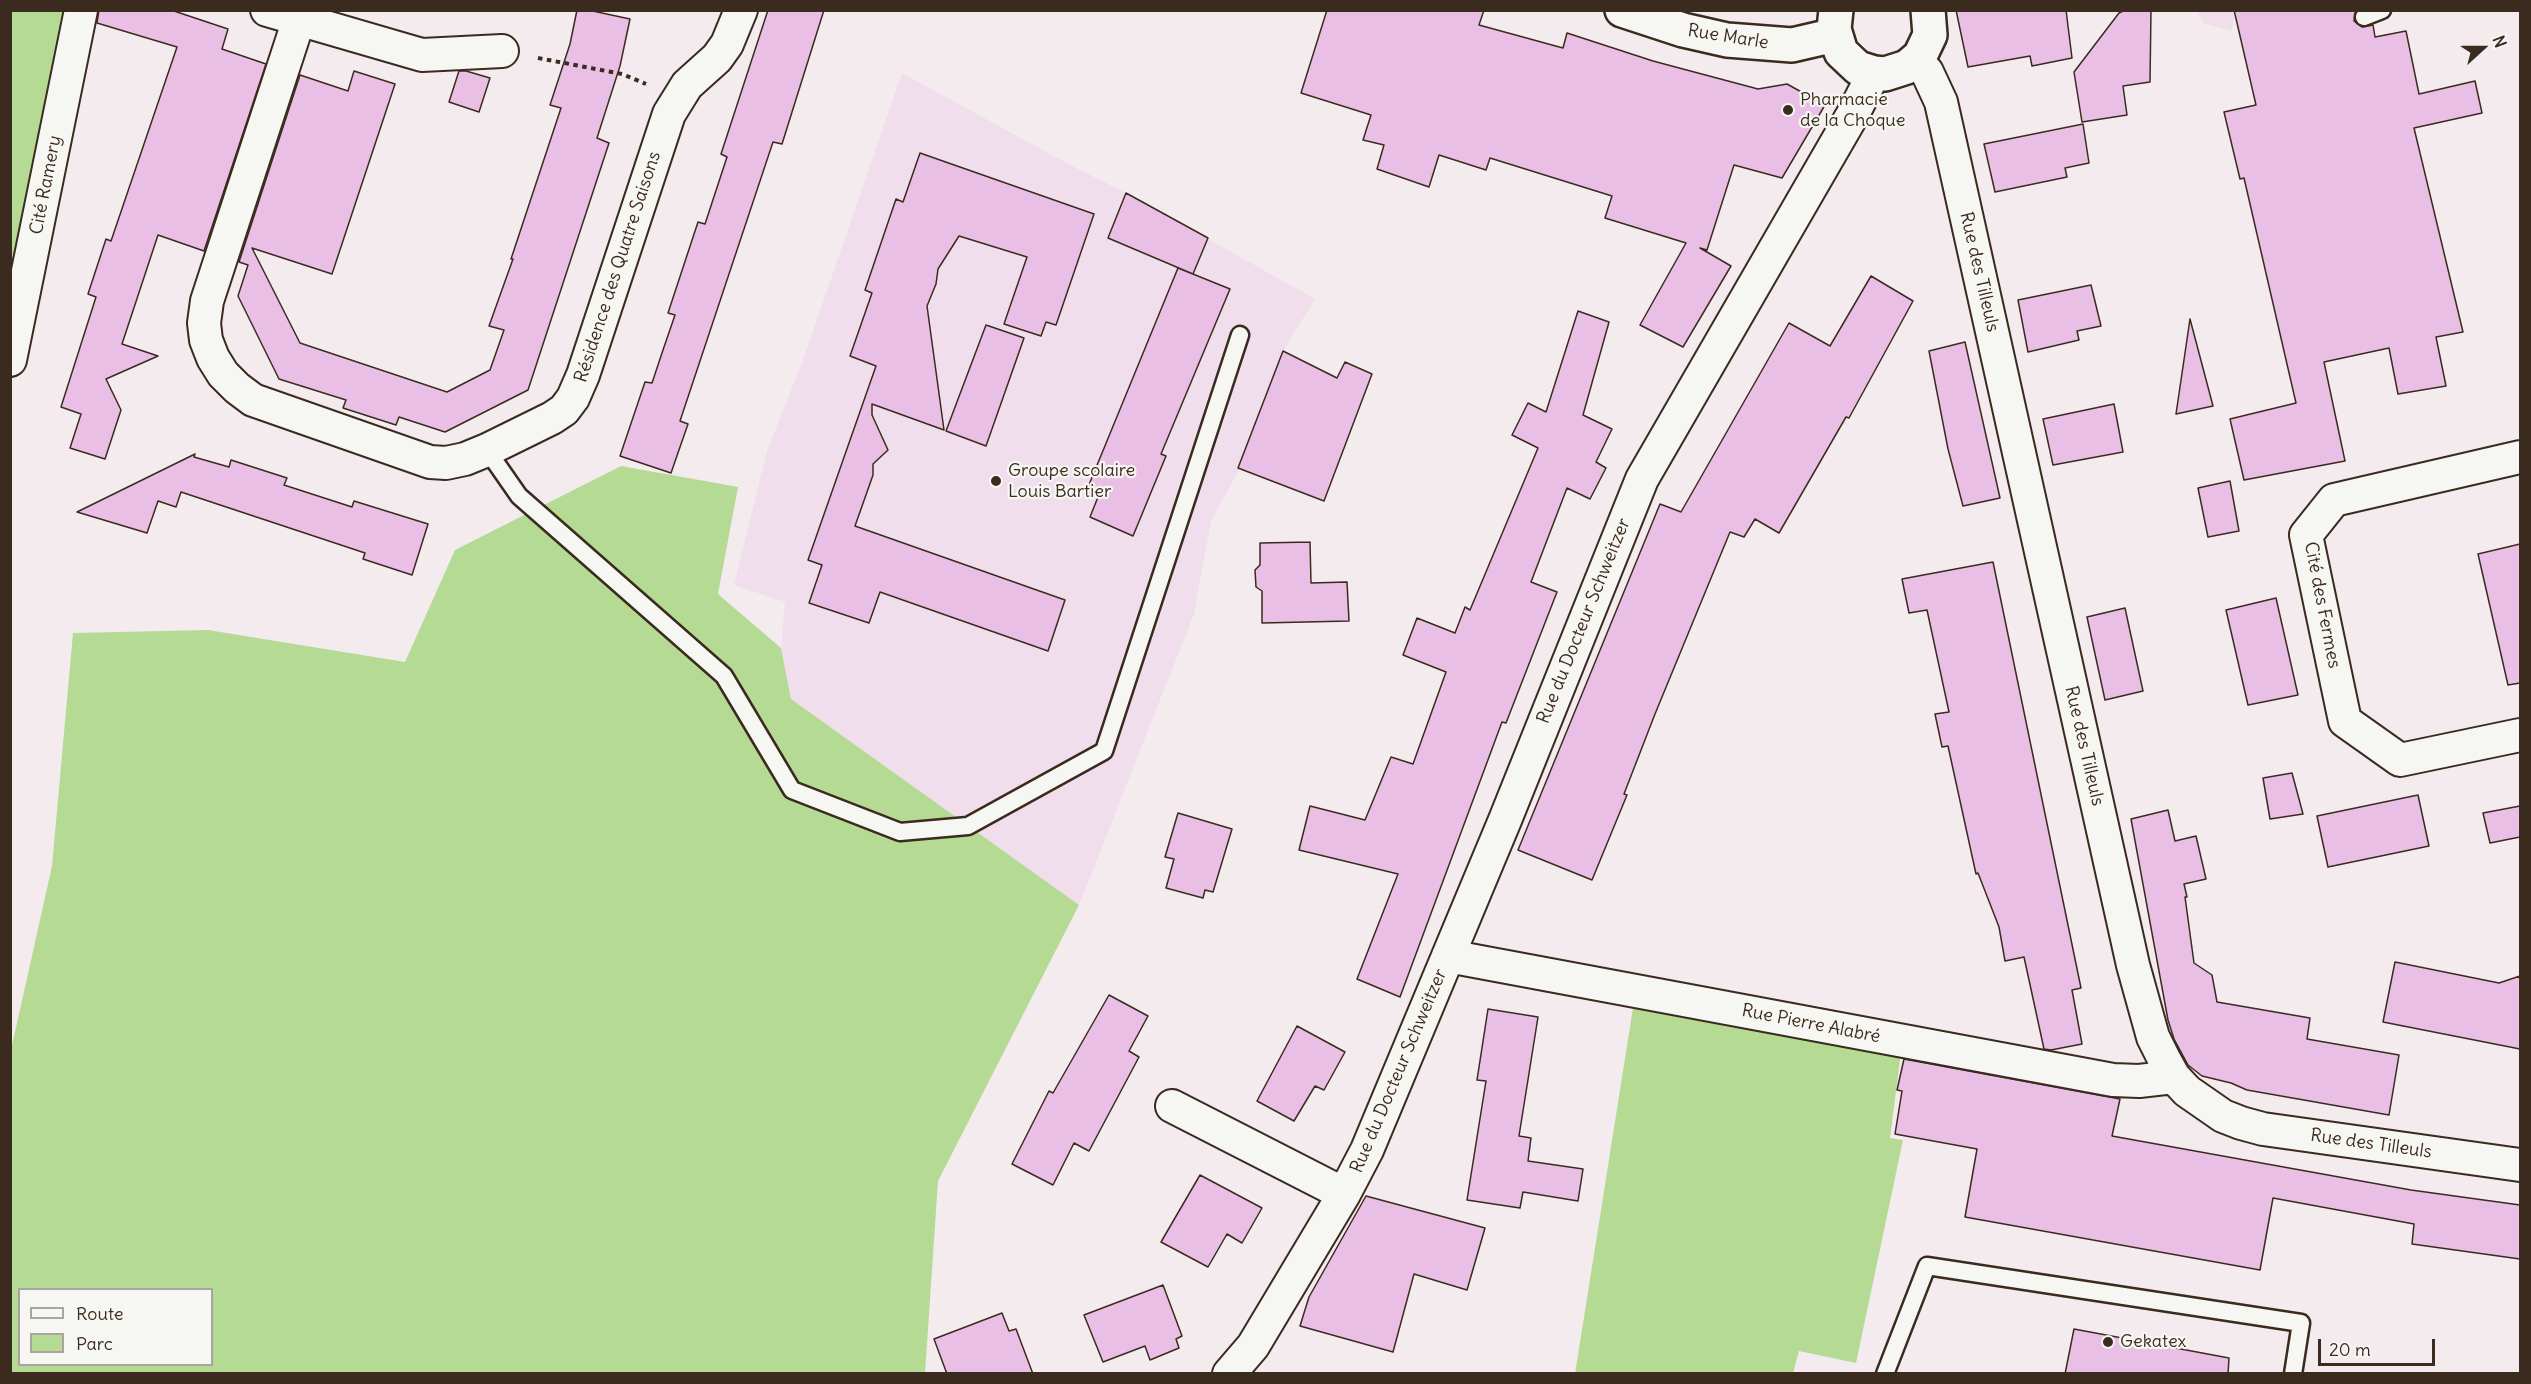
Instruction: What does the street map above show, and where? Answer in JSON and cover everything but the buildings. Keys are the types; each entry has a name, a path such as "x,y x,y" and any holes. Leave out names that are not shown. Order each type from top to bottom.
{"main road":[{"name":"Rue Marle","path":"1622,10 1683,30 1726,40 1792,45 1836,23"},
{"path":"1836,23 1841,52 1858,68 1874,74 1897,72 1916,60 1926,46 1930,35 1928,11"}],"street":[{"name":"Cité Ramery","path":"10,360 81,10"},
{"path":"267,10 300,15 422,55 501,51"},
{"name":"Résidence des Quatre Saisons","path":"300,15 207,301 205,331 213,358 223,374 253,400 430,462 446,463 465,459 487,450 564,410 575,393 669,114 677,97 687,85 717,58 735,28 741,10"},
{"name":"Rue des Tilleuls","path":"1916,60 1927,72 1941,102 2133,965 2153,1037 2174,1077 2187,1091 2223,1116 2263,1129 2520,1165"},
{"name":"Rue du Docteur Schweitzer","path":"1229,1374 1253,1346 1344,1194 1367,1150 1505,820 1642,479 1874,74"},
{"name":"Cité des Fermes","path":"2520,457 2334,500 2306,535 2345,721 2400,760 2520,735"},
{"name":"Rue Pierre Alabré","path":"1448,956 2113,1080 2139,1081 2174,1077"},
{"name":"Rue du Docteur Schweitzer","path":"1172,1106 1344,1194"}],"lane":[{"path":"2364,17 2382,10"},
{"path":"487,450 519,496 724,676 792,790 900,832 968,826 1104,751 1240,335"},
{"path":"1885,1374 1927,1266 2301,1323 2293,1374"}],"path":[{"path":"501,51 622,74 677,97"}],"shaded area":[{"path":"2197,11 2235,11 2232,31 2203,23"},
{"name":"Groupe scolaire Louis Bartier","path":"902,73 1126,193 1315,299 1283,351 1240,468 1211,521 1194,614 1079,905 791,699 781,648 785,602 734,585 767,451 803,360"}],"green space":[{"path":"11,11 70,11 11,301"},
{"path":"621,466 738,487 718,594 781,648 791,699 1079,905 938,1181 925,1373 11,1374 11,1050 52,866 73,633 208,630 405,662 455,550"},
{"path":"1633,1008 1901,1052 1890,1138 1903,1140 1856,1363 1799,1351 1793,1373 1575,1374"}],"place":[{"name":"Pharmacie de la Choque","path":"1788,110"},
{"name":"Groupe scolaire Louis Bartier","path":"996,481"},
{"name":"Gekatex","path":"2108,1342"}]}
